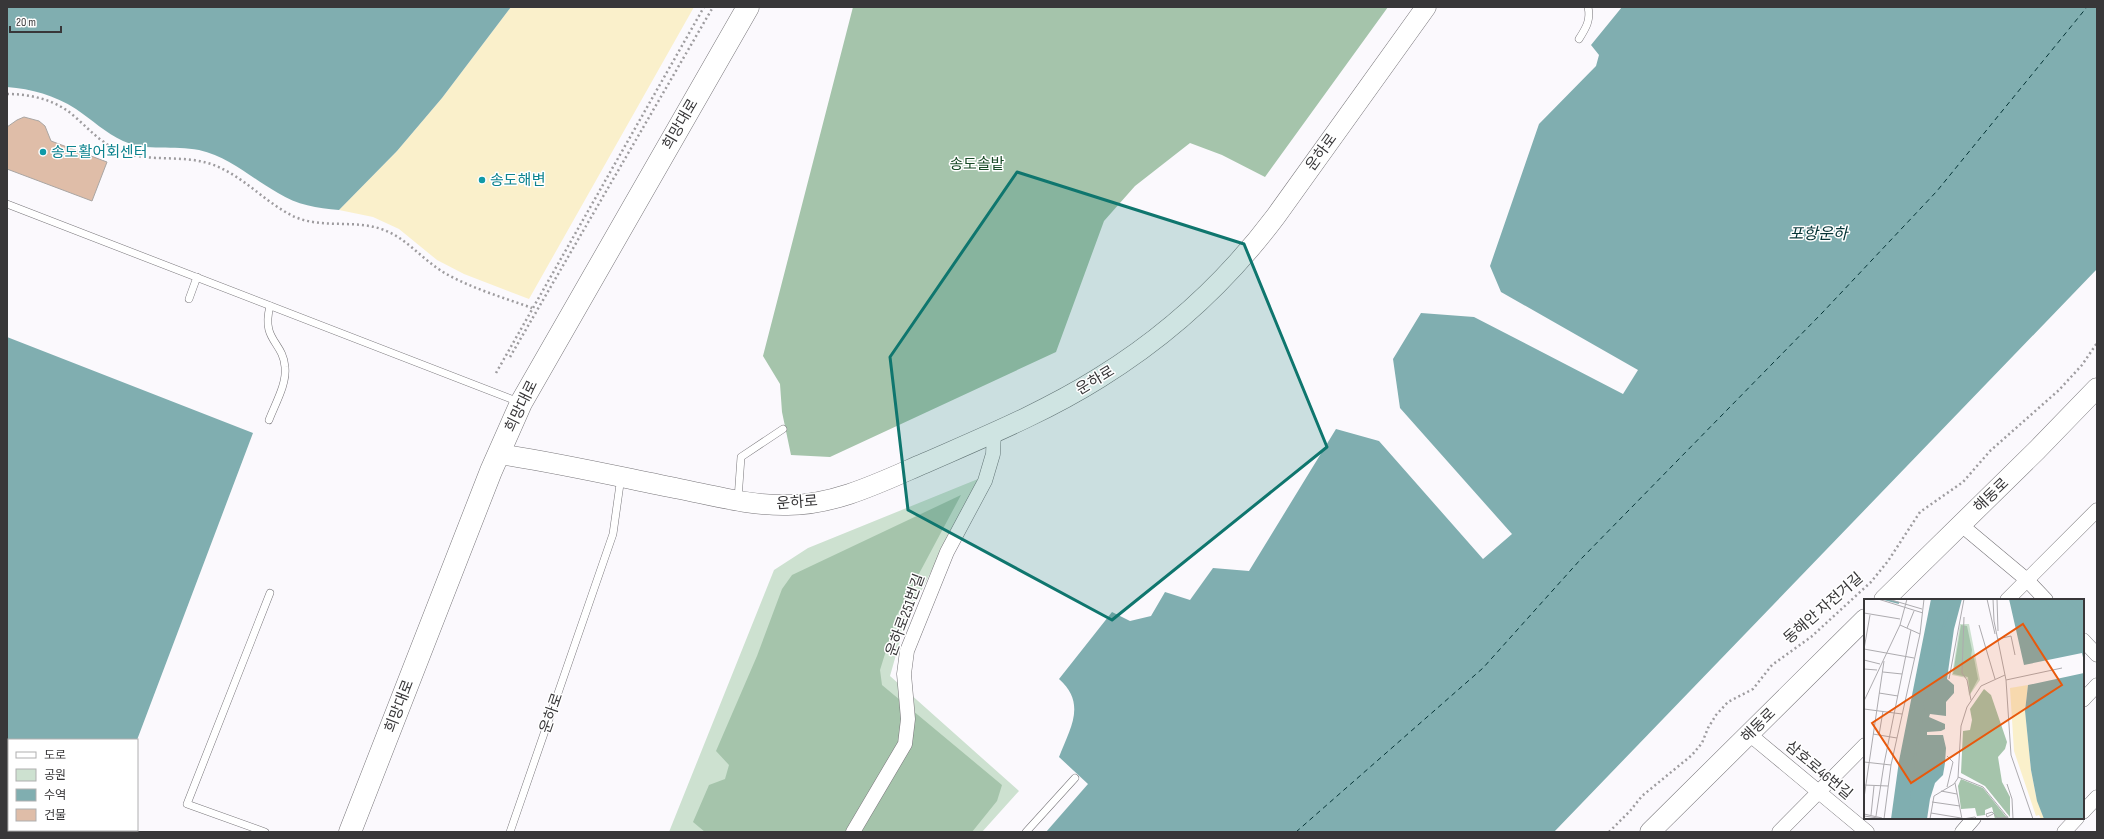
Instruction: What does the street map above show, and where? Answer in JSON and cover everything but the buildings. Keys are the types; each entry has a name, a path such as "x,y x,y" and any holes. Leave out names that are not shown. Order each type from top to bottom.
{"main road":[{"name":"희망대로","path":"350,832 499,454 521,402 748,7"}],"street":[{"name":"운하로","path":"499,454 738,501 787,505 809,504 828,500 890,478 994,432 1076,391 1121,364 1181,317 1223,279 1257,240 1426,7"},
{"name":"해동로","path":"1885,599 2037,450 2097,388"},
{"name":"운하로251번길","path":"853,832 905,744 908,719 904,674 907,651 947,552 985,481 993,454 994,432"},
{"path":"2008,599 2097,510"},
{"path":"1960,524 2027,580 2045,599"},
{"name":"해동로","path":"1650,832 1864,620"},
{"path":"2084,641 2097,655"},
{"path":"2084,699 2097,685"},
{"name":"삼호로46번길","path":"1749,734 1867,832"},
{"path":"1779,832 1864,746"},
{"path":"2084,811 2097,797"},
{"path":"1962,832 1973,819"},
{"path":"2064,832 2076,819"}],"lane":[{"path":"1579,40 1588,24 1590,16 1588,7"},
{"path":"7,204 521,402"},
{"path":"189,299 197,277"},
{"path":"269,420 285,378 286,368 284,359 267,327 270,306"},
{"path":"738,501 741,457 783,429"},
{"name":"운하로","path":"510,832 613,534 621,477"},
{"path":"265,832 187,804 270,593"},
{"path":"1026,832 1075,778"}],"path":[{"path":"496,373 704,7"},
{"path":"510,357 713,7"},
{"path":"7,94 34,96 62,108 73,115 96,137 117,150 130,155 143,158 184,158 212,164 240,179 281,210 311,222 370,226 384,230 398,237 431,264 456,279 532,308"},
{"name":"동해안 자전거길","path":"1609,832 1630,811 1642,796 1692,755 1702,743 1708,728 1716,715 1728,702 1752,689 1772,666 1811,637 1871,582 1888,561 1920,512 1963,482 1990,451 2059,390 2082,365 2097,343"}],"highlighted area":[{"path":"1017,172 1244,244 1327,447 1112,620 908,510 890,357"}],"green space":[{"name":"송도솔밭","path":"853,7 1388,7 1265,177 1222,155 1190,143 1135,186 1104,221 1056,352 830,457 791,455 782,412 780,384 763,356"},
{"path":"978,479 905,623 890,676 1019,791 982,832 669,832 774,570 808,548"},
{"path":"961,495 897,615 880,670 882,685 1002,785 997,801 972,832 705,832 693,822 709,785 725,779 729,765 716,751 757,656 782,589 792,575"}],"sand":[{"name":"송도해변","path":"511,7 694,7 529,299 464,274 437,260 399,229 373,217 339,210 397,151 442,98"}],"water":[{"path":"7,7 511,7 442,98 397,151 339,210 315,207 285,197 240,168 210,153 190,149 141,146 123,141 68,104 51,96 25,89 7,87"},
{"name":"포항운하","path":"1622,7 2097,7 2097,269 1554,832 1046,832 1088,784 1059,757 1074,716 1074,707 1072,698 1067,688 1059,679 1112,612 1130,621 1151,616 1165,592 1190,600 1213,568 1249,571 1336,429 1379,441 1483,559 1512,534 1400,408 1393,359 1421,313 1474,317 1623,394 1638,370 1501,292 1490,266 1539,124 1596,66 1599,55 1591,45"},
{"path":"7,337 253,433 137,739 8,739 8,831 102,832 7,832"}],"ferry route":[{"path":"1296,832 1483,668 1580,560 1823,312 1937,191 2087,7"}],"place":[{"name":"송도활어회센터","path":"43,152"},
{"name":"송도해변","path":"482,180"}]}
